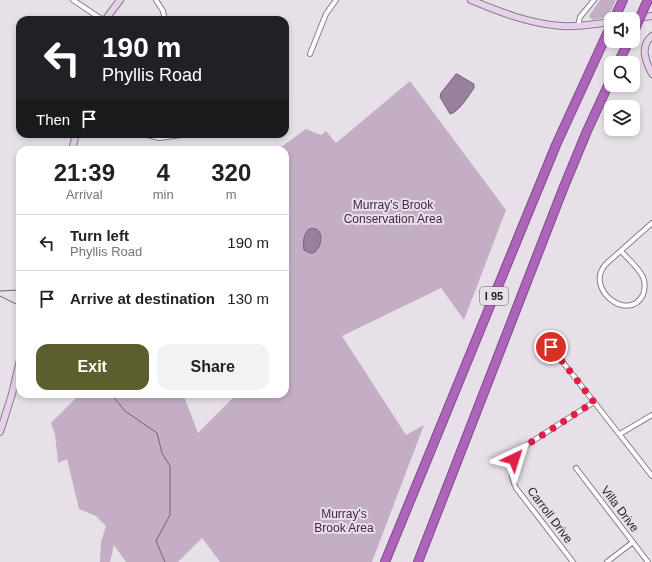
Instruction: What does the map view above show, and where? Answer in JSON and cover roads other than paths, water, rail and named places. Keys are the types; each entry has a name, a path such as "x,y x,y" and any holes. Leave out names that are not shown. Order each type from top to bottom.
{"highway":[{"path":"617,12 623,0"},
{"path":"640,18 647,3"},
{"name":"I 95","path":"385,562 554,151 604,40"},
{"name":"I 95","path":"418,562 568,177 605,92"}],"main road":[{"path":"107,16 120,0"},
{"path":"471,0 504,13 528,20 555,25 578,26 604,23"},
{"path":"640,18 652,16"},
{"path":"652,36 644,51 645,58 652,74"},
{"path":"0,432 16,377"}],"street":[{"path":"73,0 98,16"},
{"path":"156,0 162,9 164,16"},
{"path":"310,54 326,14 336,0"},
{"path":"578,26 580,17 594,0"},
{"path":"621,251 640,272 645,282 644,293 640,299 627,306 613,302 603,290 600,283 602,269 621,251 652,223"},
{"path":"551,347 652,476"},
{"name":"Carroll Drive","path":"573,562 521,495 514,483 512,469 515,457 525,446 594,402"},
{"path":"620,434 652,415"},
{"name":"Villa Drive","path":"576,468 648,562"},
{"path":"607,562 633,542"}],"waterway":[{"path":"0,291 16,290"},
{"path":"0,296 16,304"},
{"path":"114,398 125,411 157,433 162,453 170,466 170,515 156,541 165,562"}],"park label":[{"name":"Murray's Brook Conservation Area","path":"393,212"},
{"name":"Murray's Brook Area","path":"344,521"}]}
